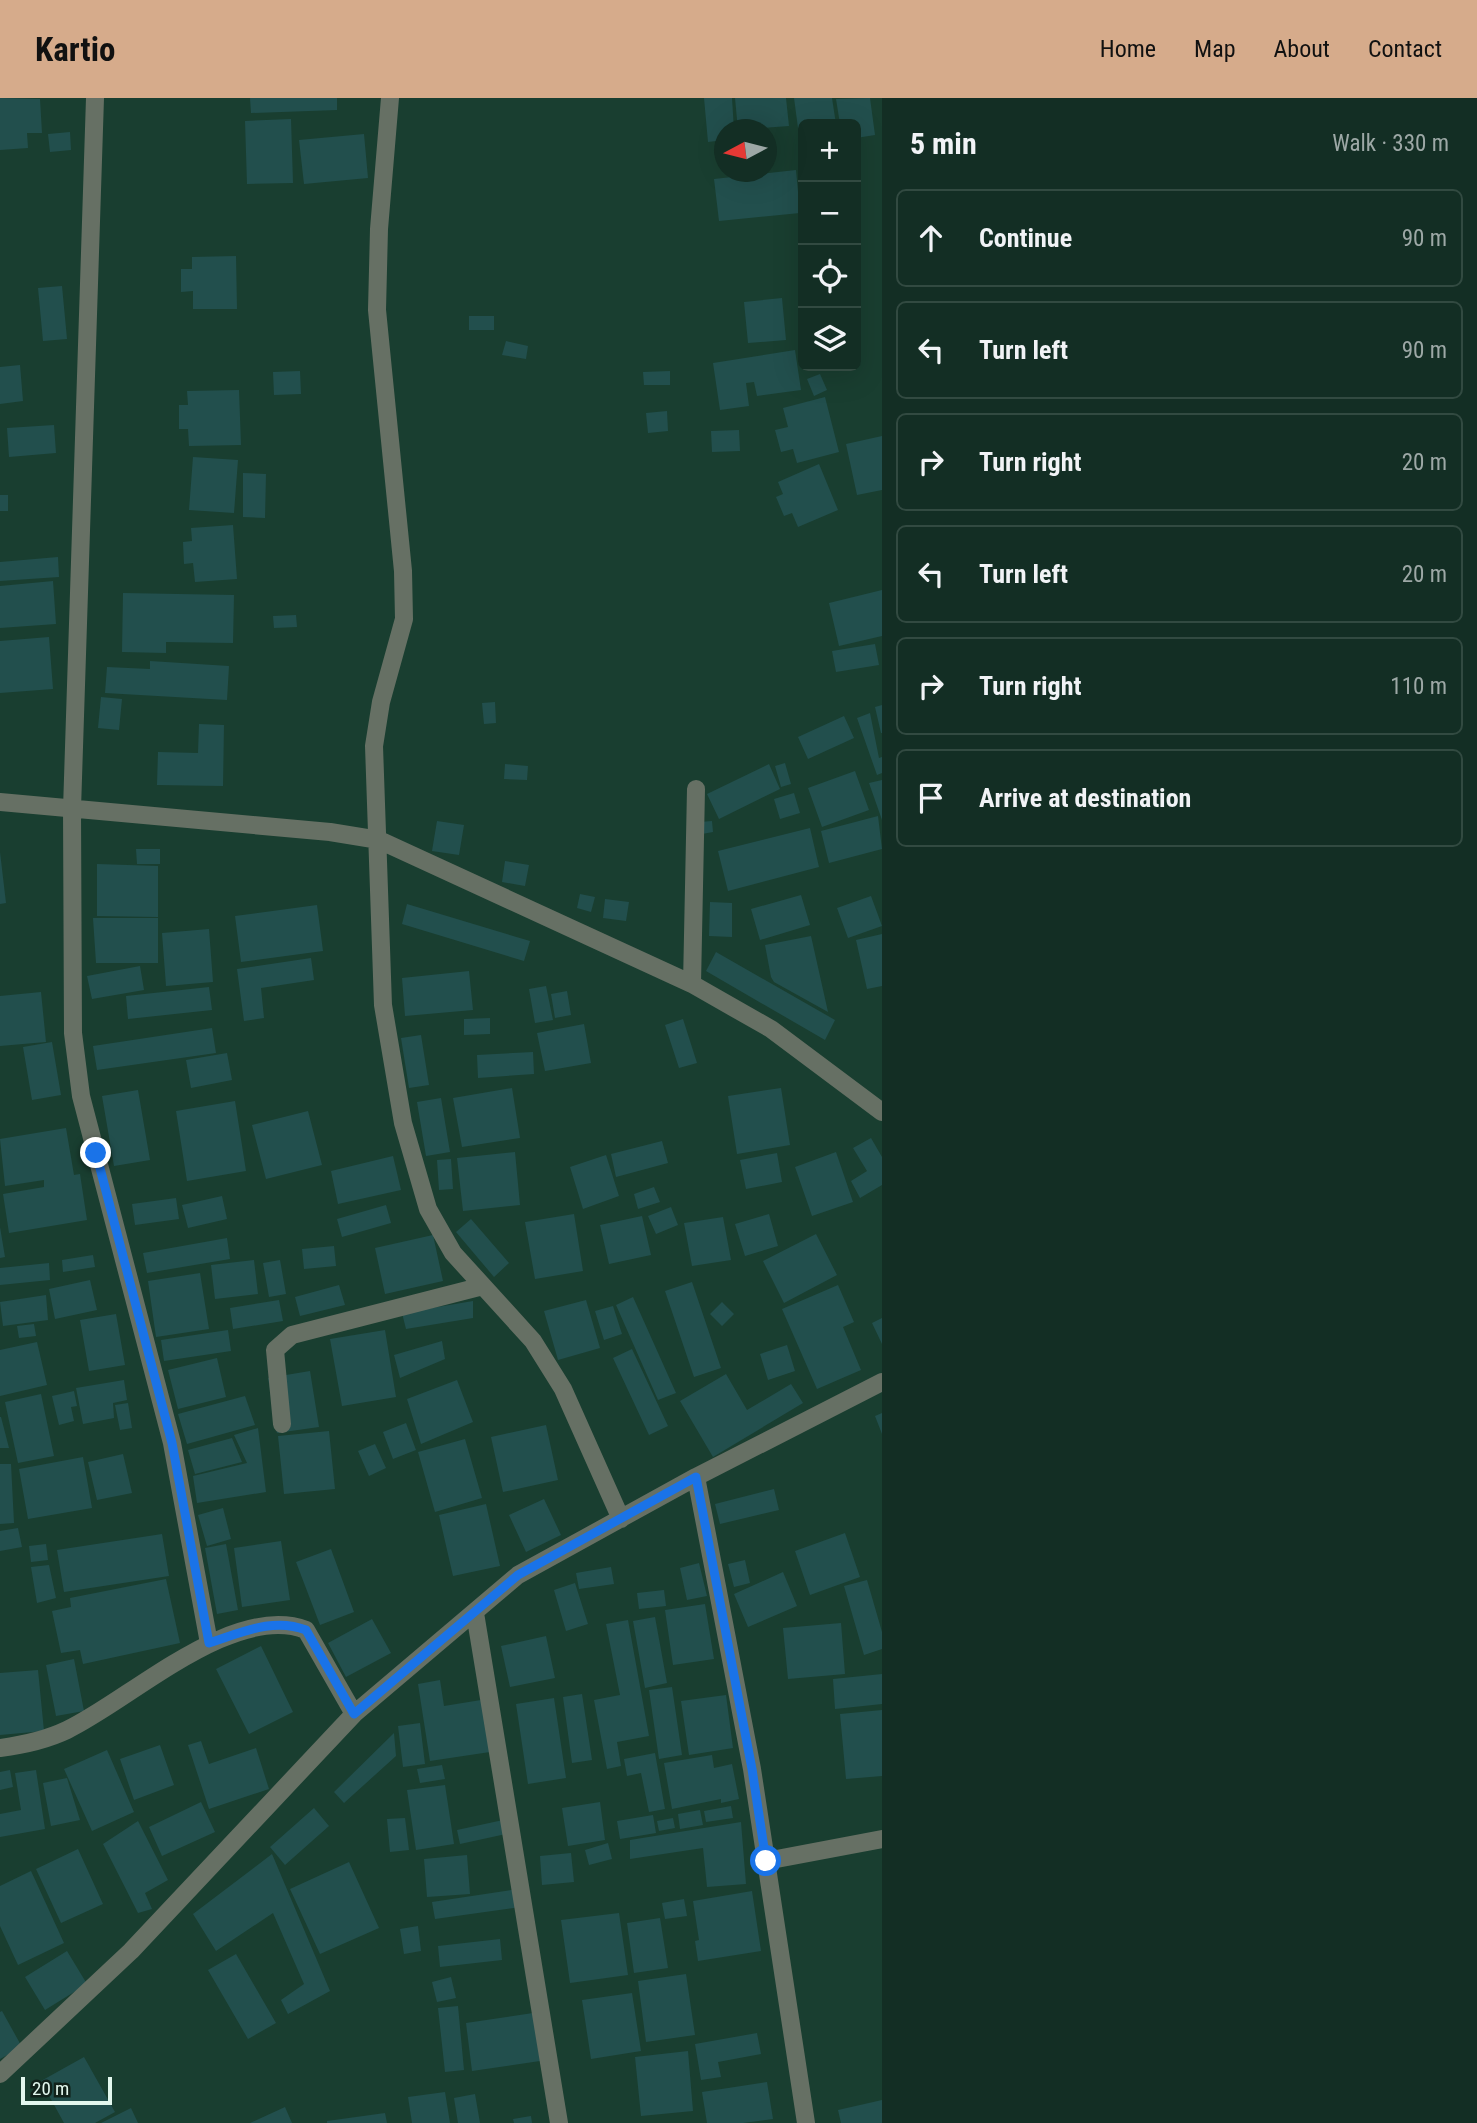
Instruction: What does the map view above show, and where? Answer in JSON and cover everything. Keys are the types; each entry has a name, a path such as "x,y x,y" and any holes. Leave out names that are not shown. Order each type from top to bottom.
{"street":[{"path":"95,98 72,809 73,1033 80,1096 172,1443 209,1643"},
{"path":"390,98 379,229 377,310 403,571 404,619 381,702 374,746 383,1005 403,1123 428,1209 453,1253 533,1341 563,1390 621,1519"},
{"path":"692,984 696,789"},
{"path":"0,802 330,832 379,840 692,984 771,1029 882,1112"},
{"path":"282,1424 275,1350 292,1335 483,1286"},
{"path":"0,2074 131,1951 354,1714 518,1575 696,1477 882,1382"},
{"path":"696,1477 752,1769 806,2123"},
{"path":"475,1613 559,2123"},
{"path":"0,1748 24,1744 67,1730 209,1643 272,1624 293,1625 306,1630 354,1714"},
{"path":"766,1861 882,1839"}],"building":[{"path":"0,98 40,99 42,133 27,133 28,148 0,150"},
{"path":"250,98 337,98 337,110 251,113"},
{"path":"704,98 732,98 733,119 714,119 714,141 708,142"},
{"path":"735,98 786,98 789,126 777,127 777,119 737,119"},
{"path":"794,98 832,98 835,119 798,119 798,128"},
{"path":"870,98 875,135 861,137 861,119 839,119 836,99"},
{"path":"291,119 293,183 247,184 245,121"},
{"path":"70,132 71,150 50,152 48,134"},
{"path":"364,134 368,178 304,184 299,140"},
{"path":"796,170 798,213 719,221 714,182 777,182 777,172"},
{"path":"236,256 237,309 193,309 193,291 181,292 181,269 192,269 192,257"},
{"path":"62,286 67,339 43,341 38,288"},
{"path":"782,298 786,340 748,343 744,302"},
{"path":"469,316 494,316 494,330 469,330"},
{"path":"506,341 528,346 526,359 502,355"},
{"path":"795,350 801,390 757,396 754,382 746,383 749,406 720,410 713,363"},
{"path":"20,365 23,401 0,404 0,367"},
{"path":"300,371 301,394 274,395 273,372"},
{"path":"670,371 670,385 644,385 643,372"},
{"path":"820,374 827,390 814,396 807,379"},
{"path":"239,390 241,445 189,446 188,429 179,429 179,405 188,405 187,391"},
{"path":"825,397 839,452 797,463 793,449 781,452 775,430 788,427 783,408"},
{"path":"667,411 668,431 648,433 646,413"},
{"path":"54,425 56,453 9,457 7,428"},
{"path":"739,430 740,451 712,452 711,431"},
{"path":"882,436 882,490 857,495 846,444"},
{"path":"193,457 238,460 234,513 189,510"},
{"path":"819,464 838,510 798,527 792,513 784,516 776,497 783,494 778,482"},
{"path":"243,473 266,474 265,518 243,517"},
{"path":"0,495 8,495 8,511 0,511"},
{"path":"233,525 237,579 195,582 193,563 184,564 183,542 192,541 191,528"},
{"path":"58,557 59,577 0,581 0,562"},
{"path":"53,581 56,624 0,628 0,586"},
{"path":"882,590 882,636 839,646 829,603"},
{"path":"123,593 234,595 233,643 166,642 166,653 122,652"},
{"path":"296,615 297,627 274,628 273,616"},
{"path":"49,637 53,689 0,693 0,641"},
{"path":"875,644 879,665 836,672 832,651"},
{"path":"150,661 229,666 227,700 105,693 107,667 150,669"},
{"path":"101,697 122,699 119,730 98,728"},
{"path":"495,702 496,723 484,724 482,703"},
{"path":"882,705 882,733 881,733 875,707"},
{"path":"870,713 879,758 882,757 882,773 877,775 857,718"},
{"path":"844,716 854,738 808,759 798,737"},
{"path":"199,724 224,725 223,786 157,785 158,752 198,753"},
{"path":"785,763 791,784 781,787 775,766"},
{"path":"505,764 528,766 527,780 504,779"},
{"path":"769,764 780,789 719,819 707,794"},
{"path":"855,771 869,810 822,827 808,788"},
{"path":"882,780 882,820 869,783"},
{"path":"794,793 800,813 780,819 774,799"},
{"path":"878,816 882,849 829,863 821,831"},
{"path":"437,821 464,825 459,855 432,851"},
{"path":"712,821 713,832 702,834 700,822"},
{"path":"810,828 819,867 728,891 718,851"},
{"path":"136,849 160,849 160,864 137,864"},
{"path":"0,852 6,903 0,904"},
{"path":"505,861 529,865 525,886 502,882"},
{"path":"97,864 158,866 158,917 97,916"},
{"path":"580,894 595,897 591,912 577,908"},
{"path":"801,895 810,925 760,940 751,909"},
{"path":"871,896 882,926 848,938 837,908"},
{"path":"605,899 629,902 626,921 603,918"},
{"path":"710,902 732,903 732,937 709,936"},
{"path":"407,904 530,941 524,961 402,924"},
{"path":"317,905 323,951 241,962 235,916"},
{"path":"93,918 158,918 158,963 96,963"},
{"path":"209,929 213,982 166,986 162,933"},
{"path":"882,934 882,986 867,989 856,940"},
{"path":"811,936 828,1012 774,982 771,977 765,945"},
{"path":"716,952 835,1020 825,1040 706,971"},
{"path":"311,958 314,980 261,988 264,1018 244,1021 237,969"},
{"path":"140,966 144,990 92,999 87,976"},
{"path":"469,971 473,1010 405,1016 402,978"},
{"path":"546,986 553,1020 535,1023 529,989"},
{"path":"209,987 212,1010 128,1019 126,996"},
{"path":"567,991 571,1015 555,1018 551,994"},
{"path":"41,992 46,1042 0,1046 0,996"},
{"path":"490,1018 490,1034 464,1035 464,1019"},
{"path":"683,1019 697,1063 679,1068 665,1025"},
{"path":"584,1024 591,1063 545,1071 537,1033"},
{"path":"212,1028 216,1053 97,1070 93,1046"},
{"path":"421,1035 429,1085 409,1088 401,1038"},
{"path":"52,1042 61,1095 32,1100 23,1047"},
{"path":"533,1052 534,1074 478,1078 477,1055"},
{"path":"227,1053 232,1080 191,1088 186,1060"},
{"path":"512,1088 520,1138 462,1147 453,1098"},
{"path":"781,1088 790,1145 737,1154 728,1096"},
{"path":"138,1090 150,1160 114,1166 102,1096"},
{"path":"441,1098 450,1152 426,1156 417,1102"},
{"path":"235,1101 246,1171 187,1181 176,1111"},
{"path":"308,1111 322,1165 266,1179 252,1125"},
{"path":"66,1128 74,1175 80,1174 87,1220 9,1233 3,1194 44,1187 44,1180 5,1186 0,1139"},
{"path":"871,1138 882,1157 882,1185 860,1198 851,1181 867,1171 853,1148"},
{"path":"662,1141 668,1163 616,1177 611,1154"},
{"path":"515,1152 520,1205 463,1211 457,1158"},
{"path":"836,1152 853,1202 812,1216 795,1167"},
{"path":"777,1153 782,1182 746,1189 740,1160"},
{"path":"606,1155 619,1196 583,1209 570,1167"},
{"path":"393,1156 401,1190 338,1204 331,1171"},
{"path":"451,1159 453,1189 439,1190 437,1160"},
{"path":"654,1187 660,1202 638,1209 634,1194"},
{"path":"222,1196 227,1219 188,1228 182,1205"},
{"path":"176,1198 179,1219 135,1225 132,1204"},
{"path":"386,1205 391,1223 342,1237 337,1219"},
{"path":"671,1207 678,1225 656,1234 648,1216"},
{"path":"574,1214 583,1271 535,1279 525,1222"},
{"path":"769,1214 778,1246 745,1256 735,1224"},
{"path":"642,1216 651,1255 609,1264 600,1225"},
{"path":"723,1217 731,1260 692,1266 684,1223"},
{"path":"471,1219 509,1263 494,1277 456,1232"},
{"path":"0,1227 5,1257 0,1258"},
{"path":"816,1234 837,1275 784,1303 763,1261"},
{"path":"433,1235 443,1281 385,1294 375,1248"},
{"path":"227,1238 230,1259 147,1273 143,1253"},
{"path":"334,1246 336,1266 304,1269 302,1249"},
{"path":"93,1255 95,1267 63,1272 62,1260"},
{"path":"254,1260 258,1294 215,1299 211,1265"},
{"path":"280,1260 286,1294 269,1297 263,1263"},
{"path":"49,1263 50,1280 0,1285 0,1268"},
{"path":"200,1273 209,1329 156,1337 148,1281"},
{"path":"90,1280 97,1310 55,1319 49,1289"},
{"path":"692,1282 721,1368 694,1377 665,1291"},
{"path":"339,1285 345,1305 300,1316 295,1297"},
{"path":"838,1285 854,1322 843,1327 861,1370 817,1389 782,1309"},
{"path":"46,1295 48,1320 3,1326 0,1302"},
{"path":"633,1297 676,1393 658,1400 616,1305"},
{"path":"279,1300 283,1321 233,1329 230,1308"},
{"path":"586,1300 600,1348 558,1360 544,1311"},
{"path":"473,1301 473,1318 406,1329 402,1313"},
{"path":"722,1302 734,1314 722,1326 710,1314"},
{"path":"613,1306 622,1334 604,1340 595,1311"},
{"path":"116,1314 125,1365 89,1371 80,1320"},
{"path":"882,1318 882,1344 872,1323"},
{"path":"34,1324 36,1336 19,1338 17,1326"},
{"path":"228,1330 231,1351 164,1361 161,1340"},
{"path":"385,1330 396,1397 342,1406 330,1339"},
{"path":"442,1341 445,1359 400,1378 394,1355"},
{"path":"37,1342 47,1385 0,1396 0,1350"},
{"path":"787,1345 795,1371 768,1380 760,1354"},
{"path":"632,1349 668,1426 649,1435 613,1358"},
{"path":"217,1358 226,1397 178,1409 168,1370"},
{"path":"310,1371 319,1427 277,1433 268,1378"},
{"path":"726,1374 747,1410 791,1384 803,1403 713,1457 680,1401"},
{"path":"124,1380 127,1400 113,1403 114,1418 83,1424 76,1388"},
{"path":"457,1380 473,1422 421,1444 407,1399"},
{"path":"74,1391 77,1406 71,1407 74,1421 59,1425 52,1396"},
{"path":"41,1394 54,1456 18,1463 5,1402"},
{"path":"245,1396 255,1425 187,1444 178,1414"},
{"path":"128,1403 132,1428 120,1430 115,1405"},
{"path":"882,1413 882,1434 875,1416"},
{"path":"1,1417 9,1448 0,1448"},
{"path":"406,1423 416,1450 393,1459 383,1432"},
{"path":"546,1425 558,1480 503,1492 491,1437"},
{"path":"258,1428 266,1492 197,1503 193,1476 247,1463 234,1435"},
{"path":"329,1431 335,1489 284,1494 278,1436"},
{"path":"232,1438 242,1462 195,1474 188,1450"},
{"path":"465,1439 482,1498 435,1512 418,1452"},
{"path":"375,1444 386,1468 369,1476 358,1451"},
{"path":"123,1454 132,1493 97,1500 88,1462"},
{"path":"83,1457 92,1508 28,1519 19,1469"},
{"path":"0,1464 11,1464 14,1523 0,1524"},
{"path":"774,1489 779,1510 720,1524 715,1504"},
{"path":"544,1499 561,1535 526,1552 509,1515"},
{"path":"486,1504 500,1566 453,1576 439,1515"},
{"path":"223,1508 231,1539 207,1546 198,1515"},
{"path":"18,1528 22,1547 0,1551 0,1531"},
{"path":"845,1533 860,1577 810,1595 795,1551"},
{"path":"162,1534 169,1576 64,1592 57,1550"},
{"path":"281,1541 290,1600 242,1607 234,1548"},
{"path":"46,1544 48,1560 31,1562 29,1546"},
{"path":"226,1544 238,1610 217,1614 205,1548"},
{"path":"331,1549 354,1612 320,1625 296,1562"},
{"path":"745,1560 750,1583 734,1587 728,1564"},
{"path":"699,1563 707,1596 687,1600 680,1568"},
{"path":"49,1565 56,1598 37,1603 31,1567"},
{"path":"611,1567 614,1584 579,1589 576,1573"},
{"path":"783,1572 797,1606 748,1627 734,1594"},
{"path":"166,1579 180,1643 83,1664 80,1650 61,1653 52,1611 71,1607 70,1598"},
{"path":"867,1580 882,1632 882,1649 864,1655 844,1586"},
{"path":"575,1583 588,1624 566,1631 554,1590"},
{"path":"664,1590 666,1606 639,1609 637,1593"},
{"path":"705,1604 714,1659 673,1665 665,1610"},
{"path":"655,1617 667,1683 645,1688 633,1621"},
{"path":"372,1619 391,1653 346,1677 328,1643"},
{"path":"628,1620 649,1736 617,1742 621,1766 607,1769 594,1700 620,1695 606,1624"},
{"path":"841,1623 845,1674 788,1679 783,1628"},
{"path":"546,1636 555,1678 510,1687 501,1646"},
{"path":"261,1646 293,1712 249,1734 216,1669"},
{"path":"74,1659 84,1711 56,1716 46,1665"},
{"path":"38,1670 44,1731 0,1735 0,1673"},
{"path":"882,1674 882,1704 835,1709 833,1679"},
{"path":"440,1680 444,1706 481,1700 490,1752 430,1761 418,1684"},
{"path":"672,1687 682,1755 659,1759 649,1690"},
{"path":"582,1694 592,1760 572,1763 563,1697"},
{"path":"726,1695 733,1748 689,1755 681,1701"},
{"path":"554,1698 566,1778 528,1784 516,1704"},
{"path":"882,1710 882,1776 846,1779 840,1714"},
{"path":"420,1723 425,1764 403,1767 398,1726"},
{"path":"394,1733 396,1756 344,1803 334,1792"},
{"path":"201,1741 209,1764 256,1748 269,1789 209,1809 188,1745"},
{"path":"160,1745 174,1785 134,1800 120,1759"},
{"path":"107,1750 134,1812 92,1831 64,1769"},
{"path":"655,1753 665,1809 649,1812 641,1773 627,1776 624,1759"},
{"path":"712,1755 714,1768 732,1764 739,1799 721,1803 721,1799 672,1809 664,1763"},
{"path":"442,1765 445,1779 420,1783 417,1769"},
{"path":"10,1770 13,1787 0,1790 0,1772"},
{"path":"36,1770 45,1829 0,1837 0,1814 21,1810 15,1773"},
{"path":"67,1778 80,1820 51,1826 43,1783"},
{"path":"445,1785 454,1844 416,1850 407,1790"},
{"path":"201,1802 215,1832 162,1856 149,1827"},
{"path":"600,1802 605,1840 568,1846 562,1808"},
{"path":"731,1806 733,1818 706,1822 704,1811"},
{"path":"314,1808 329,1826 285,1865 270,1847"},
{"path":"700,1810 703,1825 680,1829 678,1814"},
{"path":"653,1815 656,1833 620,1839 617,1821"},
{"path":"405,1818 409,1850 390,1852 387,1819"},
{"path":"673,1818 675,1828 659,1831 657,1821"},
{"path":"503,1820 506,1834 460,1844 457,1830"},
{"path":"138,1821 168,1880 145,1893 152,1909 138,1913 103,1844"},
{"path":"741,1822 746,1884 707,1887 703,1848 630,1859 630,1840"},
{"path":"608,1843 612,1859 589,1865 585,1850"},
{"path":"78,1849 103,1904 61,1923 36,1869"},
{"path":"571,1853 574,1882 542,1885 540,1856"},
{"path":"272,1854 330,1991 288,2014 281,2000 304,1984 273,1913 216,1951 193,1914"},
{"path":"467,1855 470,1894 427,1897 424,1859"},
{"path":"349,1862 379,1928 320,1954 290,1889"},
{"path":"31,1871 64,1943 18,1965 0,1926 0,1886"},
{"path":"518,1889 521,1907 435,1919 432,1902"},
{"path":"752,1891 761,1951 698,1961 695,1941 699,1940 693,1901"},
{"path":"684,1899 687,1916 665,1919 662,1903"},
{"path":"619,1913 628,1975 570,1983 561,1920"},
{"path":"660,1918 668,1968 634,1973 627,1923"},
{"path":"418,1926 421,1951 404,1954 400,1929"},
{"path":"500,1939 502,1960 440,1967 438,1946"},
{"path":"67,1951 87,1984 45,2010 25,1977"},
{"path":"236,1954 276,2023 248,2039 208,1970"},
{"path":"686,1974 695,2035 646,2042 638,1981"},
{"path":"451,1977 456,1998 437,2002 432,1982"},
{"path":"632,1993 641,2051 591,2059 582,2000"},
{"path":"458,2006 464,2070 445,2072 438,2008"},
{"path":"2,2011 22,2047 0,2059 0,2012"},
{"path":"533,2013 540,2061 472,2071 466,2023"},
{"path":"757,2033 761,2054 718,2062 721,2077 701,2080 695,2044"},
{"path":"688,2051 693,2111 641,2116 635,2057"},
{"path":"84,2057 115,2112 95,2123 64,2123 41,2081"},
{"path":"767,2082 773,2119 743,2123 707,2123 702,2092"},
{"path":"445,2092 450,2123 412,2123 408,2097"},
{"path":"475,2094 480,2123 458,2123 454,2098"},
{"path":"882,2100 882,2123 841,2123 838,2110"},
{"path":"285,2107 292,2123 250,2123"},
{"path":"131,2108 138,2123 101,2123"},
{"path":"385,2113 387,2123 327,2123 327,2121"},
{"path":"531,2116 532,2123 514,2123 513,2119"}],"route":[{"path":"96,1153 172,1443 209,1643 272,1624 293,1625 306,1630 354,1714 518,1575 696,1477 752,1769 766,1861"}]}
